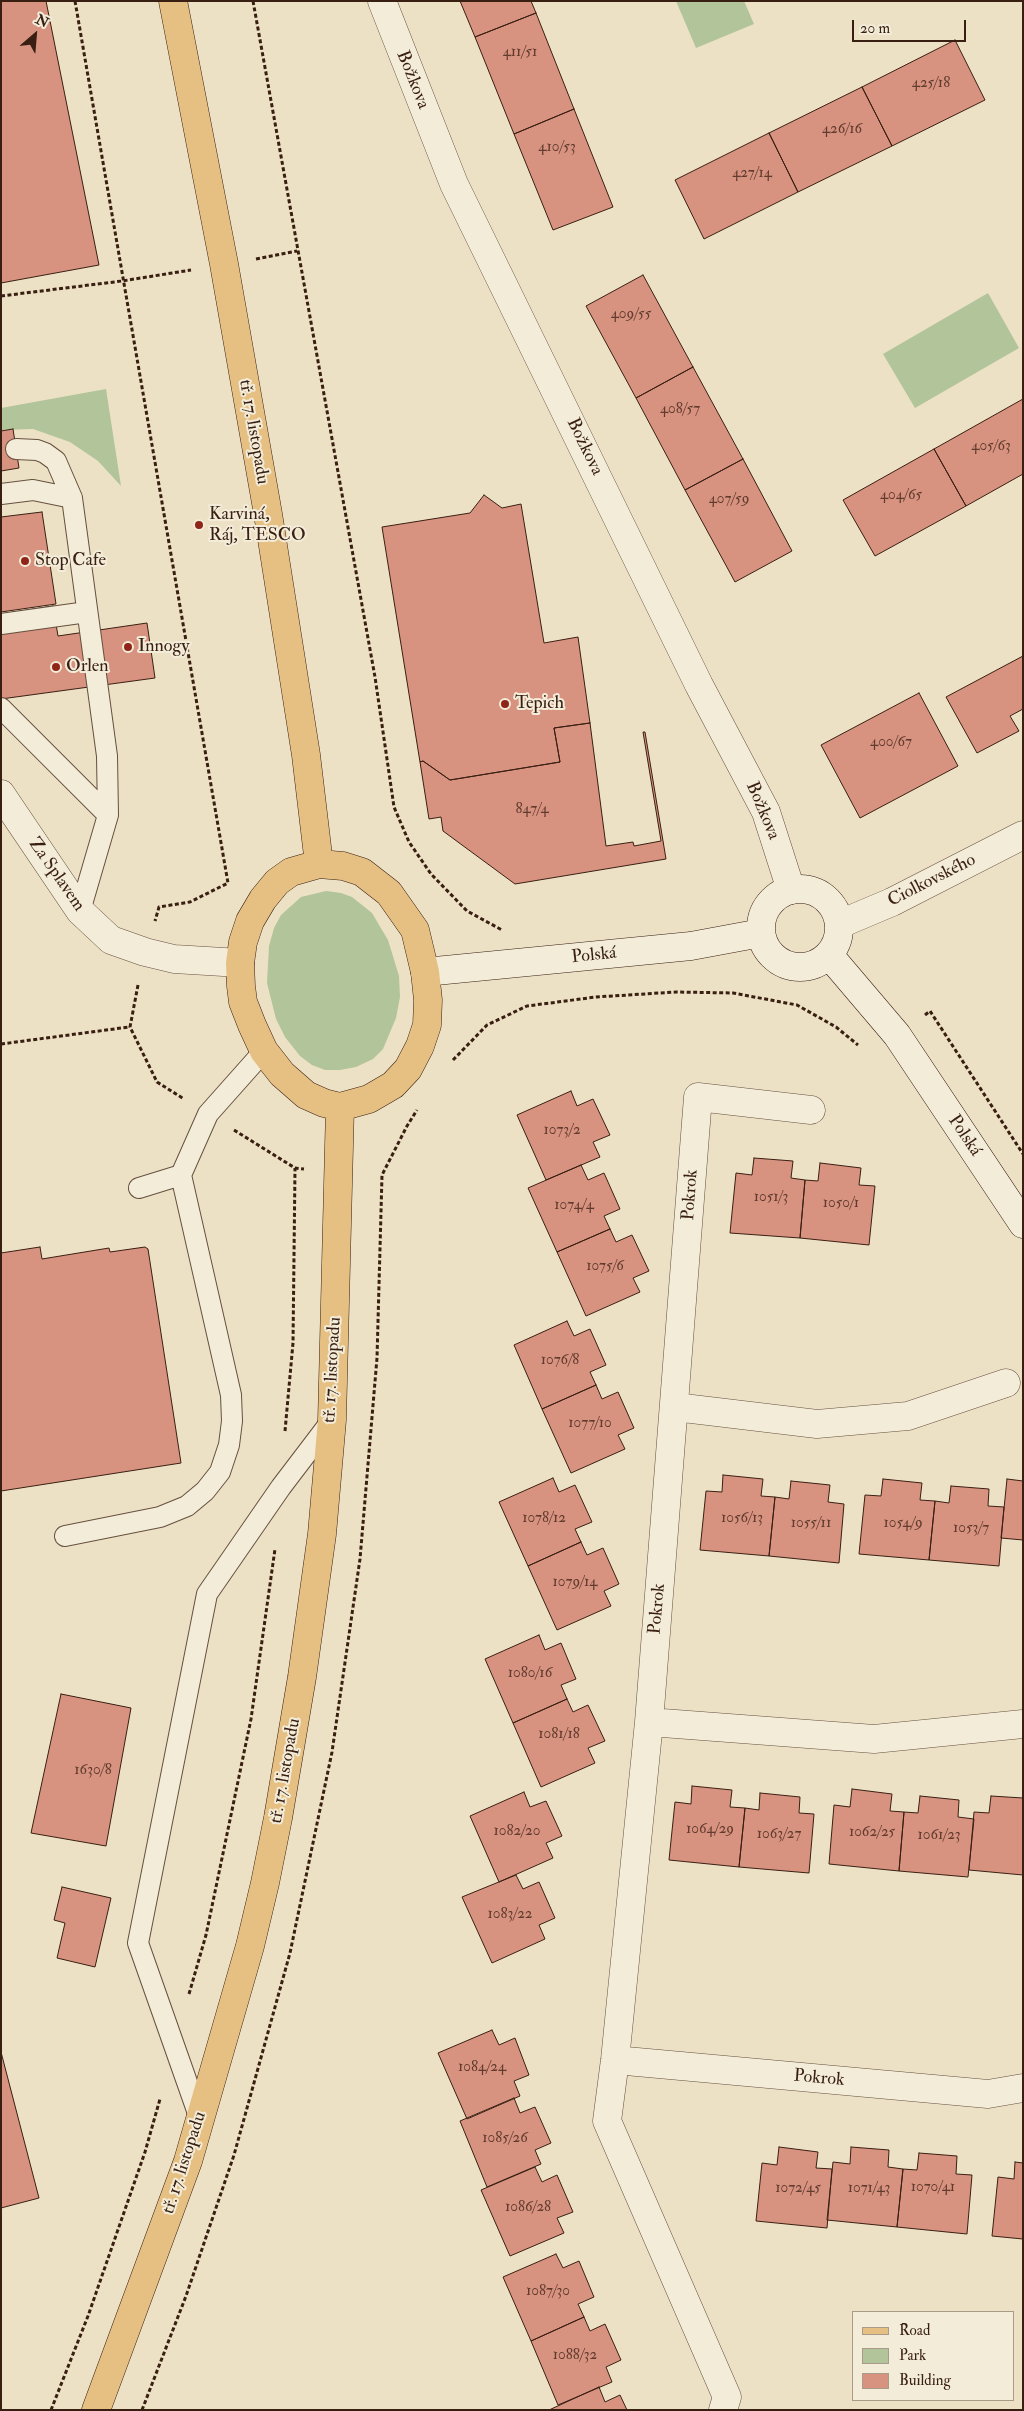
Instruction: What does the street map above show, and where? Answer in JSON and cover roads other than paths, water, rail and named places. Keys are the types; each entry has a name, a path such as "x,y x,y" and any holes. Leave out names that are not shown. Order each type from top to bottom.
{"main road":[{"name":"tř. 17. listopadu","path":"173,1 224,264 268,514 306,755 319,864"},
{"path":"319,864 343,866 362,872 389,893 415,930 425,972 428,1000 427,1025 420,1046 408,1068 393,1085 369,1099 340,1107 324,1103 306,1095 282,1074 264,1051 243,1002 240,963 250,921 263,899 277,882 291,872 319,864"},
{"name":"tř. 17. listopadu","path":"96,2410 188,2161 250,1946 266,1883 302,1677 319,1553 332,1420 340,1107"}],"street":[{"name":"Božkova","path":"382,1 454,184 699,685 766,812 791,890"},
{"name":"Za Splavem","path":"1,794 80,911 111,940 145,952 174,958 240,963"},
{"name":"Ciolkovského","path":"840,924 892,902 1023,835"},
{"path":"791,890 813,891 823,896 837,913 840,924 838,941 829,955 819,964 807,967 794,967 782,963 772,956 764,945 761,932 761,921 772,901 791,890"},
{"name":"Polská","path":"425,972 692,946 761,932"},
{"name":"Polská","path":"829,955 897,1035 1023,1224"},
{"name":"Pokrok","path":"723,2410 727,2397 607,2120 615,2060 649,1722 698,1097 811,1110"},
{"path":"675,1407 817,1424 908,1416 1006,1382"},
{"path":"649,1722 874,1739 1023,1724"},
{"name":"Pokrok","path":"615,2060 988,2094 1023,2088"}],"lane":[{"path":"16,449 37,450 56,461 72,498 107,756 108,815 80,911"},
{"path":"1,494 32,490 72,498"},
{"path":"1,624 87,612"},
{"path":"1,708 108,815"},
{"path":"64,1536 160,1516 187,1506 205,1491 220,1472 229,1445 232,1421 231,1395 181,1175 208,1114 264,1051"},
{"path":"139,1188 181,1175"},
{"path":"200,2120 138,1943 207,1594 281,1487 332,1420"}],"place":[{"name":"Karviná, Ráj, TESCO","path":"199,525"},
{"name":"Stop Cafe","path":"25,561"},
{"name":"Innogy","path":"128,647"},
{"name":"Orlen","path":"56,667"},
{"name":"Tepich","path":"505,704"}]}
